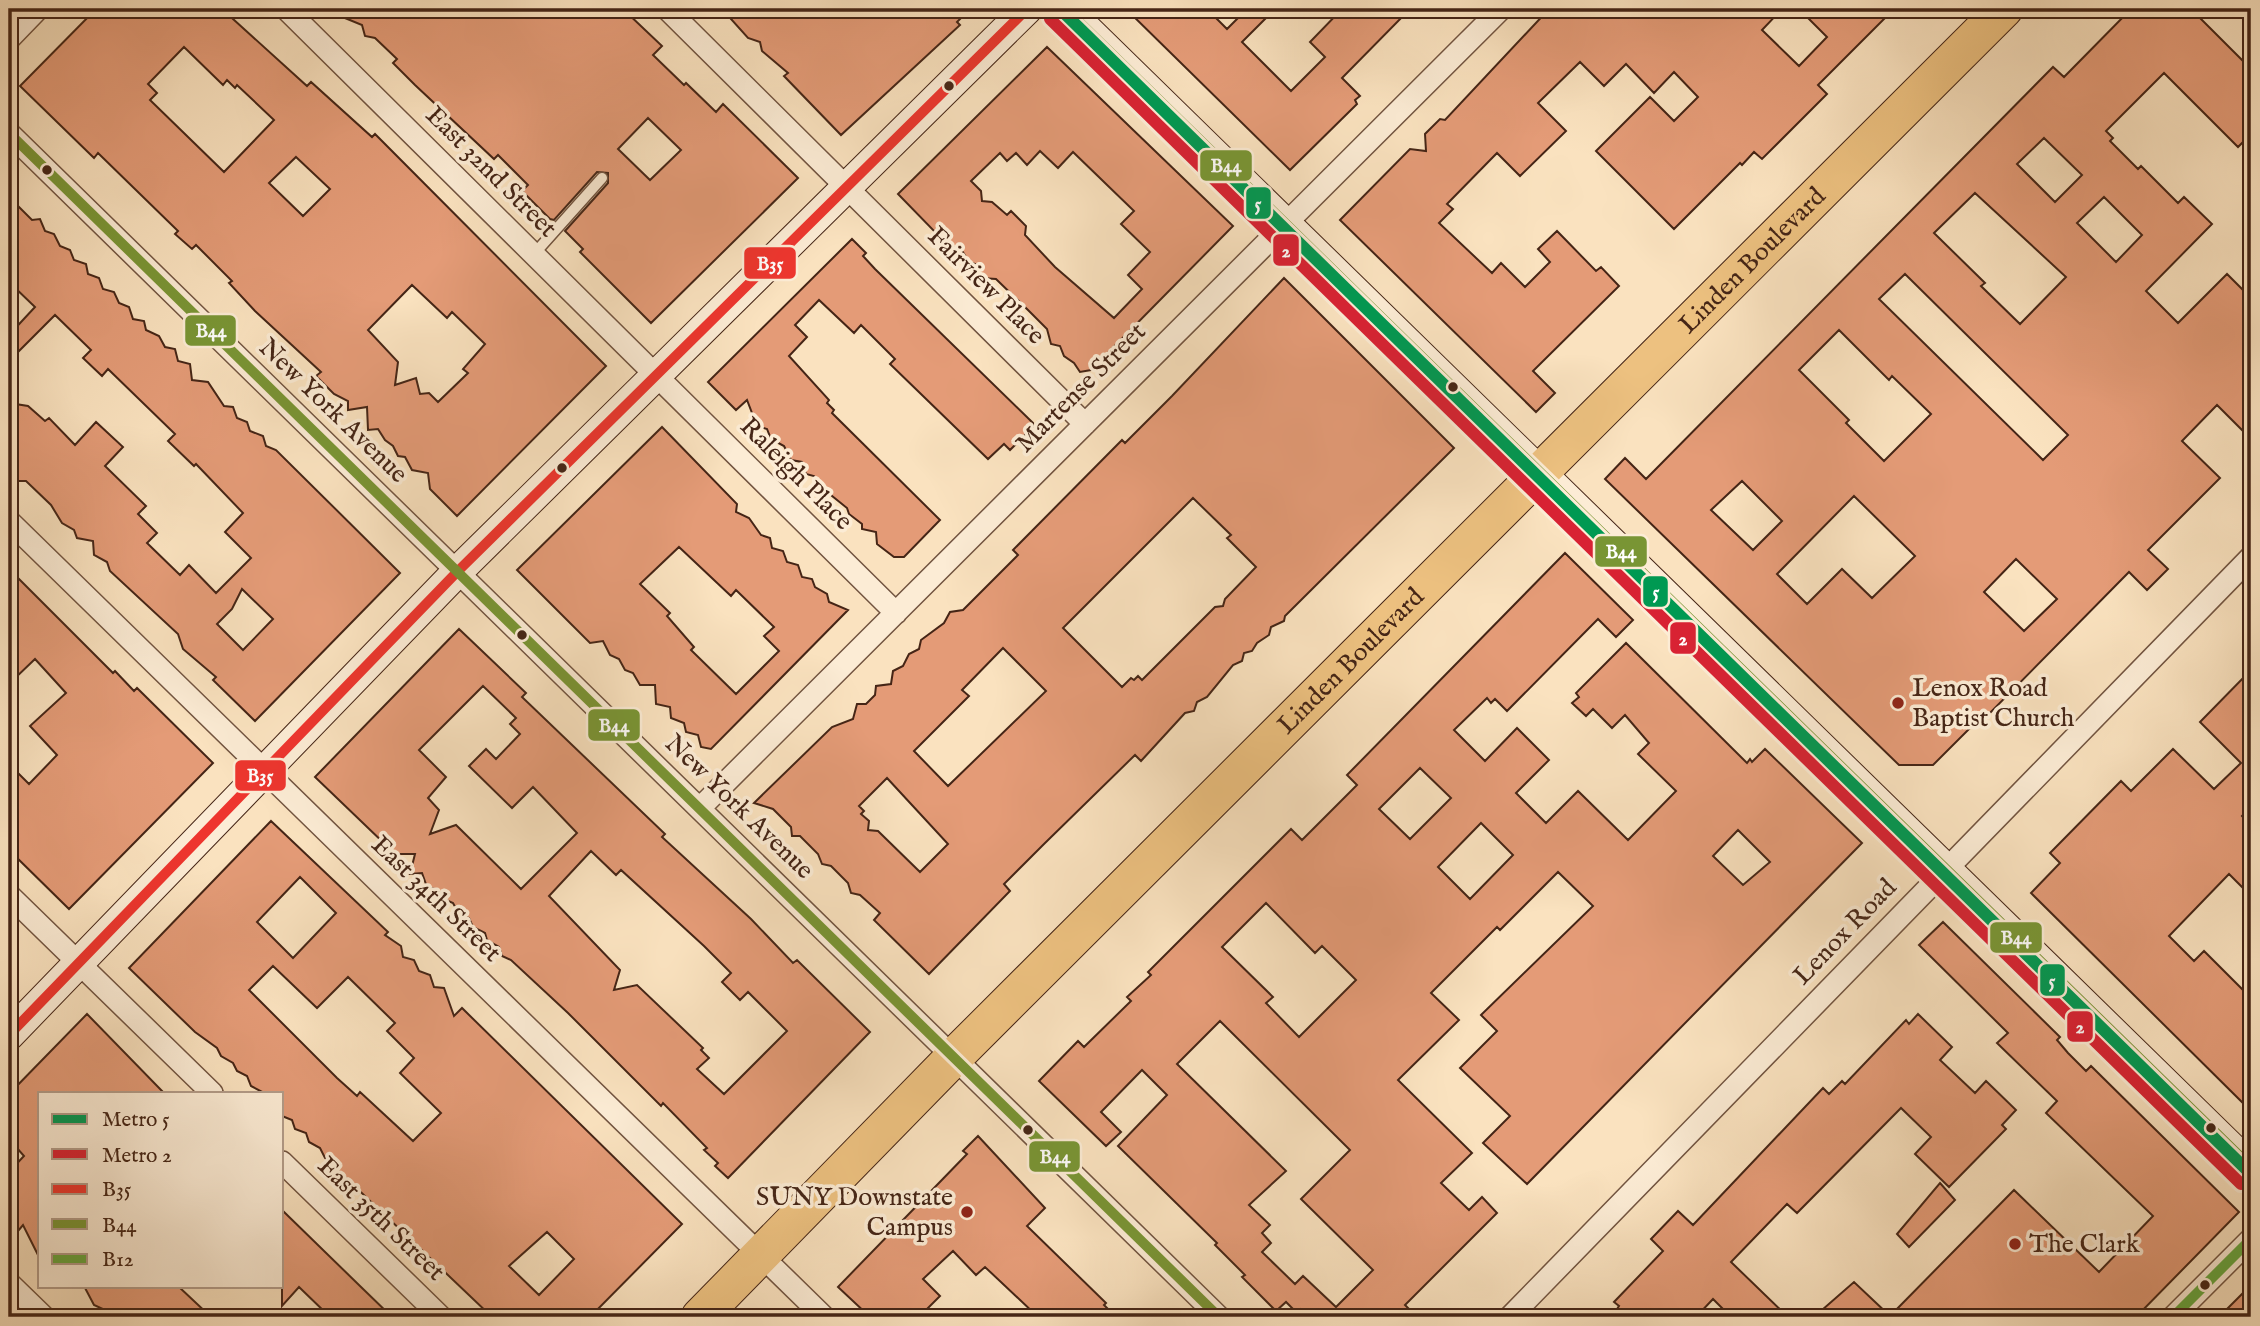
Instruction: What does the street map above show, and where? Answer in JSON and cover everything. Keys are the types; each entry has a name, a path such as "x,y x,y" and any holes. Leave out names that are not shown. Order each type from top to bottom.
{"highway":[{"name":"Linden Boulevard","path":"700,1317 954,1057 2004,9"}],"main road":[{"path":"9,1035 457,572 1027,9"},
{"path":"1066,9 2251,1167"}],"street":[{"path":"9,39 38,9"},
{"name":"East 32nd Street","path":"286,9 657,374"},
{"name":"Fairview Place","path":"667,9 1085,424"},
{"name":"Martense Street","path":"700,808 1501,9"},
{"name":"New York Avenue","path":"9,133 1219,1317"},
{"name":"Raleigh Place","path":"657,374 896,613"},
{"name":"East 34th Street","path":"9,521 824,1317"},
{"name":"Lenox Road","path":"1510,1317 2251,557"},
{"path":"9,895 211,1092"},
{"name":"East 35th Street","path":"284,1163 441,1317"},
{"path":"2174,1317 2251,1239"},
{"path":"9,1283 44,1317"}],"lane":[{"path":"534,254 603,178"}],"building":[{"path":"96,9 222,9 307,86 311,82 372,137 375,134 606,366 457,516 430,489 428,473 412,470 405,457 398,456 378,429 368,430 367,407 348,410 348,401 334,394 316,376 321,372 255,311 229,283 232,281 196,245 192,249 175,234 178,231 98,153 94,158 20,86","holes":["184,47 223,85 227,80 235,88 237,85 274,120 224,172 150,100 157,93 148,84","296,157 330,189 303,216 269,183","412,285 447,318 452,312 485,344 463,369 468,373 438,402 429,393 420,394 416,378 395,385 398,362 368,330"]},
{"path":"323,9 410,9 417,16 424,9 623,9 662,46 653,55 684,85 686,83 716,112 723,104 798,178 651,323 580,252 583,249 565,231 608,183 608,173 597,172 554,220 550,219 522,191 528,185 498,155 494,159 415,85 393,63 397,59 375,38 365,36 362,25","holes":["648,118 681,150 650,180 618,149"]},
{"path":"722,9 970,9 957,22 960,25 841,135 784,76 788,73 762,51 760,42 748,38"},
{"path":"1126,9 1207,9 1227,29 1247,9 1275,9 1242,42 1291,91 1325,57 1310,42 1342,9 1410,9 1342,78 1360,96 1355,100 1357,104 1290,170"},
{"path":"1549,9 1782,9 1762,30 1799,66 1827,37 1799,9 1894,9 1818,85 1827,94 1762,159 1754,152 1742,165 1740,163 1674,229 1596,151 1650,97 1674,121 1698,97 1674,72 1654,93 1626,64 1604,86 1580,62 1538,103 1566,131 1520,176 1497,153 1447,204 1453,209 1439,223 1492,273 1501,263 1525,287 1550,262 1538,249 1557,231 1596,271 1601,267 1619,286 1533,371 1555,393 1536,412 1340,220 1410,149 1426,151 1425,134 1440,119 1445,120"},
{"path":"2131,9 2191,9 2251,69 2251,134 2238,147 2164,73 2106,131 2113,138 2110,141 2138,169 2141,166 2178,203 2184,197 2212,224 2146,291 2178,323 2227,274 2251,298 2251,439 2217,405 2182,441 2220,478 2148,550 2168,569 2147,590 2129,572 1985,718 1982,716 1933,765 1899,765 1605,479 1625,458 1646,479 2053,67 2064,77","holes":["2044,138 2082,175 2055,202 2017,164","1975,193 2066,277 2020,324 1981,286 1985,283 1934,233","2104,197 2142,235 2116,262 2077,223","1905,274 2068,435 2043,460 1879,299","1839,330 1889,380 1892,376 1931,414 1884,461 1846,423 1849,420 1799,370","1742,481 1782,521 1753,550 1711,510","1854,496 1915,556 1872,598 1842,569 1807,604 1777,574","2016,559 2057,599 2024,631 1984,592"]},
{"path":"1047,47 1233,226 1091,370 1080,372 1074,363 1064,356 1060,346 1051,344 1047,329 1029,311 996,279 981,278 978,265 969,262 961,249 953,247 945,235 934,231 898,194","holes":["1040,151 1058,168 1073,152 1134,211 1121,224 1150,252 1128,275 1142,289 1114,318 1055,267 1025,235 1026,226 1011,211 1007,215 992,202 982,201 981,191 971,181 1000,153 1007,161 1016,153 1027,165"]},
{"path":"9,197 32,220 40,219 45,231 54,234 60,246 70,250 74,260 86,264 88,274 99,278 103,289 114,292 119,303 129,307 133,319 144,321 146,330 159,336 165,347 175,349 178,361 190,364 192,380 208,382 224,406 233,407 237,418 247,422 250,431 263,436 266,446 276,450 400,573 255,721 213,680 216,677 183,649 178,634 110,571 107,562 94,555 93,541 77,538 74,530 62,523 51,505 26,481 17,481 15,467 9,466 9,403 28,406 45,421 49,418 75,445 96,422 123,447 105,466 146,506 138,514 157,533 147,543 180,575 189,565 216,593 251,558 225,532 243,513 196,464 194,466 168,441 175,434 108,369 102,376 83,358 91,350 55,315 9,361 9,335 35,307 9,282","holes":["242,589 273,619 243,650 217,624 232,609"]},
{"path":"852,239 866,253 863,256 875,269 1033,423 1033,427 1010,450 1004,444 988,459 890,364 895,359 861,325 854,333 819,300 795,325 807,337 789,356 829,400 827,403 834,410 832,413 940,520 904,557 894,557 877,544 876,532 862,529 862,524 849,514 847,508 821,487 814,476 806,474 802,462 791,460 784,446 771,439 767,429 757,426 747,400 736,410 708,382"},
{"path":"1284,278 1454,448 1285,616 1284,621 1271,627 1269,635 1257,643 1252,651 1244,653 1242,661 1233,665 1207,697 1197,702 1194,711 1185,713 1141,761 1135,755 1004,884 1010,891 929,974 874,920 880,913 860,895 851,893 848,883 831,866 822,864 818,854 800,836 792,836 791,827 773,809 754,803 832,727 853,719 857,704 866,704 875,695 876,686 891,684 893,671 903,666 909,654 919,649 921,640 944,623 950,612 963,610 1018,555 1013,550 1122,440 1125,443","holes":["1193,498 1231,535 1227,538 1256,567 1225,599 1223,606 1215,607 1142,680 1138,676 1134,680 1131,678 1122,687 1063,628","1003,648 1046,691 948,786 914,751 969,696 962,690","887,778 948,844 920,872 878,831 868,830 869,821 861,814 864,811 859,806"]},
{"path":"662,427 737,504 736,512 749,518 761,535 770,538 772,548 783,551 787,562 798,565 802,577 812,579 815,587 827,594 829,602 848,610 711,749 701,747 698,735 686,732 684,723 671,718 670,707 656,704 655,685 640,685 633,673 625,670 619,659 610,655 603,641 590,643 517,570","holes":["679,547 731,596 736,590 774,627 764,636 779,651 736,694 691,650 694,647 667,616 670,613 640,584"]},
{"path":"1565,553 1633,620 1616,637 1598,619 1507,711 1495,699 1491,703 1487,698 1454,730 1485,761 1517,728 1549,760 1516,793 1546,823 1578,791 1628,840 1676,791 1638,754 1649,743 1625,715 1612,728 1593,709 1586,716 1572,703 1579,697 1576,693 1626,643 1747,763 1750,759 1752,762 1765,749 1862,843 1527,1184 1483,1143 1510,1116 1460,1068 1497,1031 1481,1015 1593,906 1558,872 1500,930 1497,927 1431,993 1459,1020 1398,1080 1472,1153 1441,1183 1469,1210 1482,1197 1497,1213 1405,1305 1408,1308 1398,1317 1309,1317 1300,1309 1296,1312 1286,1302 1276,1311 1242,1277 1245,1275 1215,1245 1217,1243 1118,1146 1167,1095 1142,1070 1101,1112 1121,1132 1106,1146 1039,1081 1078,1041 1084,1047 1131,1001 1127,997 1151,975 1148,972 1291,829 1302,840 1357,785 1347,775","holes":["1420,768 1451,798 1410,839 1379,809","1481,823 1513,855 1470,899 1438,867","1738,830 1770,862 1743,885 1713,856","1266,903 1315,953 1322,946 1356,980 1299,1037 1266,1003 1273,997 1222,947","1220,1021 1350,1150 1301,1199 1373,1270 1336,1307 1303,1276 1295,1284 1262,1252 1271,1243 1262,1233 1270,1225 1249,1205 1286,1171 1177,1064"]},
{"path":"9,569 113,673 115,671 134,691 137,688 213,763 69,909 9,850 9,764 29,784 57,755 30,726 66,693 35,659 9,684"},
{"path":"459,629 526,693 522,697 665,834 662,837 751,919 793,963 797,960 870,1032 728,1178 715,1166 718,1163 704,1150 707,1148 663,1103 661,1106 568,1013 511,960 502,956 499,947 487,940 485,933 473,927 469,918 459,914 453,903 446,900 438,890 427,887 422,873 410,874 415,854 382,854 381,850 389,848 315,777","holes":["483,686 516,718 510,724 520,734 496,759 486,749 469,766 512,808 533,787 577,833 521,889 456,825 430,834 439,810 428,798 446,777 419,750","591,851 616,875 621,870 704,946 731,973 722,982 740,1000 748,992 787,1031 724,1094 697,1069 709,1058 701,1050 703,1048 637,985 614,990 620,970 549,896"]},
{"path":"2251,670 2251,806 2242,816 2251,826 2251,896 2229,874 2169,936 2194,961 2204,951 2251,998 2251,1111 2031,893 2060,863 2050,853 2121,781 2131,791 2173,749 2214,789 2241,763 2200,722"},
{"path":"271,821 388,932 385,935 401,946 403,957 414,960 419,971 430,975 434,987 444,988 454,1016 462,1008 682,1224 590,1317 492,1317 325,1158 320,1148 309,1142 306,1133 295,1129 292,1120 284,1117 284,1092 262,1092 251,1086 247,1076 237,1071 233,1063 221,1056 217,1048 195,1032 129,968","holes":["300,877 336,913 293,958 257,922","273,966 317,1008 348,977 395,1023 387,1031 414,1058 400,1073 441,1113 413,1141 360,1092 357,1096 337,1078 249,990","547,1232 574,1259 539,1295 509,1266"]},
{"path":"1943,922 2060,1037 2057,1040 2086,1071 2091,1066 2239,1212 2136,1317 1814,1317 1854,1282 1890,1316 2014,1190 2099,1272 2153,1216 2046,1113 2057,1101 1997,1043 2008,1033 1919,945"},
{"path":"87,1014 163,1092 38,1092 38,1255 23,1225 18,1231 9,1223 9,1172 24,1156 9,1139 9,1094"},
{"path":"1918,1014 1952,1047 1940,1060 1975,1093 1986,1081 2016,1110 2002,1125 2006,1129 1949,1187 1915,1154 1931,1137 1901,1108 1797,1213 1787,1204 1731,1262 1788,1317 1731,1317 1713,1299 1696,1317 1626,1317 1617,1309 1619,1306 1614,1302 1663,1251 1651,1239 1678,1211 1693,1225 1823,1088 1829,1094 1842,1081 1845,1084 1906,1020 1909,1024"},
{"path":"978,1136 1045,1208 1027,1226 1106,1303 1104,1305 1116,1317 1038,1317 985,1267 976,1275 953,1251 923,1279 940,1296 919,1317 870,1317 838,1287 967,1154 963,1151"},
{"path":"1940,1183 1955,1200 1909,1247 1897,1234"},
{"path":"284,1212 392,1317 330,1317 299,1287 282,1306"},
{"path":"2251,1285 2251,1317 2219,1317"},
{"path":"85,1288 180,1288 211,1317 107,1317 105,1310 94,1305"}],"metro line":[{"name":"5","path":"1060,9 2251,1174"},
{"name":"2","path":"1050,19 2241,1184"}],"transit line":[{"name":"B35","path":"9,1035 457,572 1027,9"},
{"name":"B44","path":"1066,9 2251,1167"},
{"name":"B44","path":"9,133 1219,1317"},
{"name":"B12","path":"2173,1317 2251,1239"}],"place":[{"name":"Lenox Road Baptist Church","path":"1898,703"},
{"name":"SUNY Downstate Campus","path":"967,1212"},
{"name":"The Clark","path":"2015,1244"}]}
